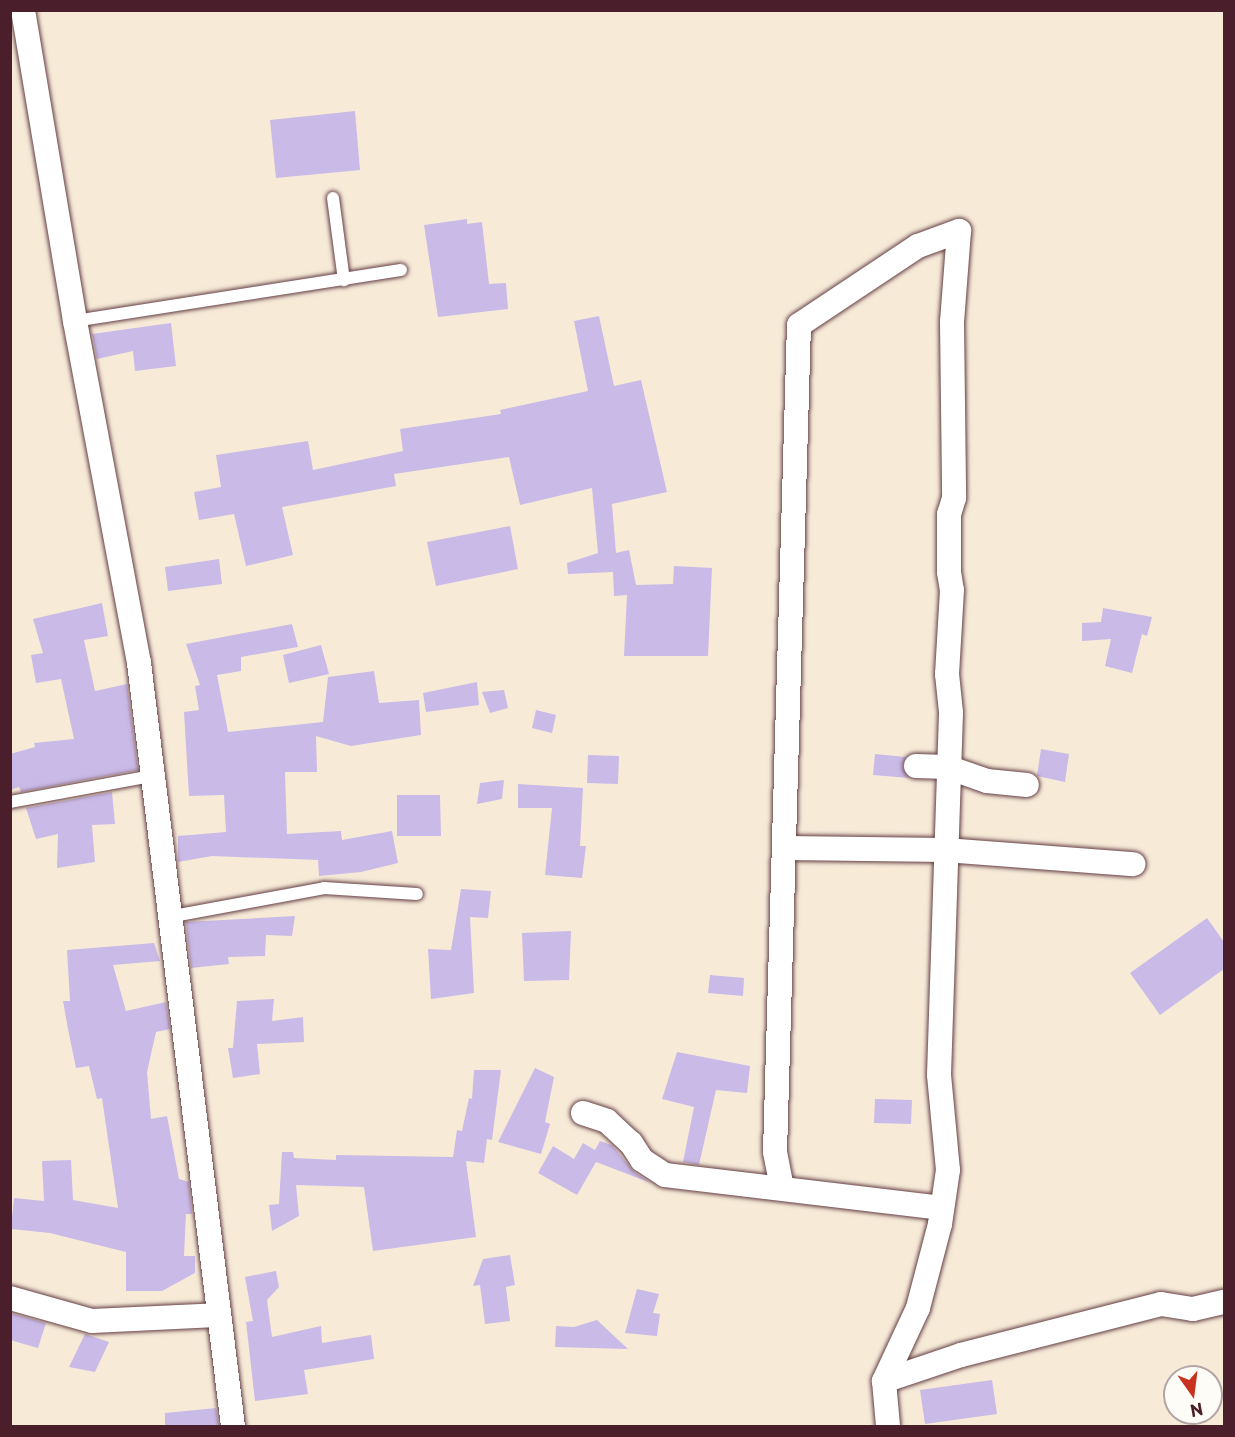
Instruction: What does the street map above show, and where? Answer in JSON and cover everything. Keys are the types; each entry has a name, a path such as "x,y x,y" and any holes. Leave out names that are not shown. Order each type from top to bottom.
{"street":[{"path":"23,10 75,321 139,663 217,1315 233,1426"},
{"path":"782,1188 775,1152 786,848 799,325 918,246 958,231 952,322 954,498 949,514 952,590 947,654 951,713 947,767 939,1076 948,1170 942,1208 918,1308 884,1381 888,1426"},
{"path":"916,766 947,767 987,781 1027,785"},
{"path":"786,848 945,850 1133,864"},
{"path":"583,1113 607,1121 631,1143 642,1160 665,1175 782,1188 845,1199 942,1208"},
{"path":"10,1298 92,1321 217,1315"},
{"path":"884,1381 961,1355 1161,1304 1193,1309 1224,1302"}],"lane":[{"path":"333,198 344,279"},
{"path":"75,321 401,270"},
{"path":"10,802 152,776"},
{"path":"168,917 324,888 417,894"}],"building":[{"path":"355,111 360,170 276,178 270,120"},
{"path":"467,219 467,224 482,222 489,284 506,283 508,309 438,317 424,225"},
{"path":"599,316 614,386 641,380 667,492 612,504 616,553 629,550 636,585 673,584 674,566 712,568 708,656 624,656 627,595 614,596 613,572 568,574 567,563 598,553 592,488 520,505 509,457 394,474 396,486 282,507 293,555 246,566 234,514 199,520 194,492 221,487 216,455 308,441 313,470 403,451 400,429 501,414 500,410 588,391 574,321"},
{"path":"171,323 176,366 135,371 133,351 97,359 92,334"},
{"path":"510,526 518,569 436,586 427,542"},
{"path":"219,559 222,584 168,591 165,567"},
{"path":"102,603 108,636 84,640 95,691 127,684 138,770 21,792 19,787 10,790 10,754 35,747 34,743 74,739 61,679 36,683 31,655 43,653 33,619"},
{"path":"1103,608 1152,617 1147,636 1142,634 1132,673 1105,666 1111,639 1082,641 1082,623 1101,622"},
{"path":"292,624 298,647 241,657 241,671 217,675 228,732 323,722 328,677 374,671 379,703 419,700 421,735 351,746 316,736 317,772 285,772 287,834 341,831 342,840 392,831 398,863 361,872 319,876 318,860 212,856 178,862 178,836 226,832 224,795 189,796 184,712 199,710 195,686 200,685 186,644"},
{"path":"321,645 329,674 289,683 283,655"},
{"path":"477,682 479,705 426,712 423,693"},
{"path":"504,690 508,708 490,713 482,692"},
{"path":"536,710 556,715 552,733 532,728"},
{"path":"1041,749 1069,754 1065,782 1037,776"},
{"path":"875,754 906,757 902,766 909,778 873,775"},
{"path":"588,755 619,756 618,784 587,783"},
{"path":"504,780 502,799 477,804 480,783"},
{"path":"518,784 583,788 580,846 586,846 582,878 545,875 552,808 518,808"},
{"path":"112,792 115,824 92,825 95,862 57,868 58,834 36,839 26,808"},
{"path":"397,795 440,795 441,836 397,836"},
{"path":"461,889 491,891 488,918 470,917 474,993 431,999 428,949 451,950"},
{"path":"295,916 292,936 266,935 265,956 228,957 229,964 191,968 186,922"},
{"path":"1207,918 1224,942 1224,969 1160,1015 1130,973"},
{"path":"571,931 569,980 524,981 522,933"},
{"path":"154,943 160,961 113,965 126,1011 166,1002 170,1029 156,1032 147,1072 151,1119 167,1116 179,1179 189,1182 192,1214 186,1214 184,1256 195,1256 195,1273 162,1291 126,1291 126,1252 50,1233 11,1229 14,1198 44,1201 42,1161 71,1160 73,1200 118,1208 102,1098 97,1099 89,1066 76,1068 68,1029 63,1001 70,1001 67,950"},
{"path":"710,975 744,978 743,996 708,993"},
{"path":"274,999 272,1021 303,1017 304,1042 257,1044 260,1074 233,1078 228,1048 233,1048 237,1001"},
{"path":"677,1052 750,1066 747,1093 716,1090 699,1165 683,1162 694,1107 662,1099"},
{"path":"535,1068 554,1077 545,1122 550,1124 541,1154 498,1142"},
{"path":"474,1070 501,1070 492,1140 487,1139 484,1163 466,1161 476,1237 373,1251 364,1187 296,1185 299,1216 272,1231 269,1205 279,1204 282,1152 293,1152 294,1158 336,1160 336,1155 453,1157 457,1130 462,1131 469,1098 472,1099"},
{"path":"875,1099 912,1100 911,1124 874,1123"},
{"path":"600,1141 612,1145 634,1172 651,1183 596,1162 577,1195 538,1173 553,1146 574,1159 583,1143 595,1150"},
{"path":"510,1255 515,1285 506,1287 510,1321 485,1324 480,1285 473,1286 483,1259"},
{"path":"276,1271 279,1287 267,1300 272,1337 321,1326 322,1343 371,1335 374,1359 304,1370 308,1394 255,1401 246,1322 253,1321 245,1277"},
{"path":"637,1289 659,1294 653,1313 660,1314 657,1336 625,1333"},
{"path":"10,1313 46,1323 38,1348 10,1340"},
{"path":"597,1320 628,1349 555,1347 556,1326 574,1327"},
{"path":"85,1334 109,1342 95,1372 69,1367"},
{"path":"992,1380 997,1414 925,1424 920,1390"},
{"path":"216,1408 219,1426 165,1426 165,1413"}]}
